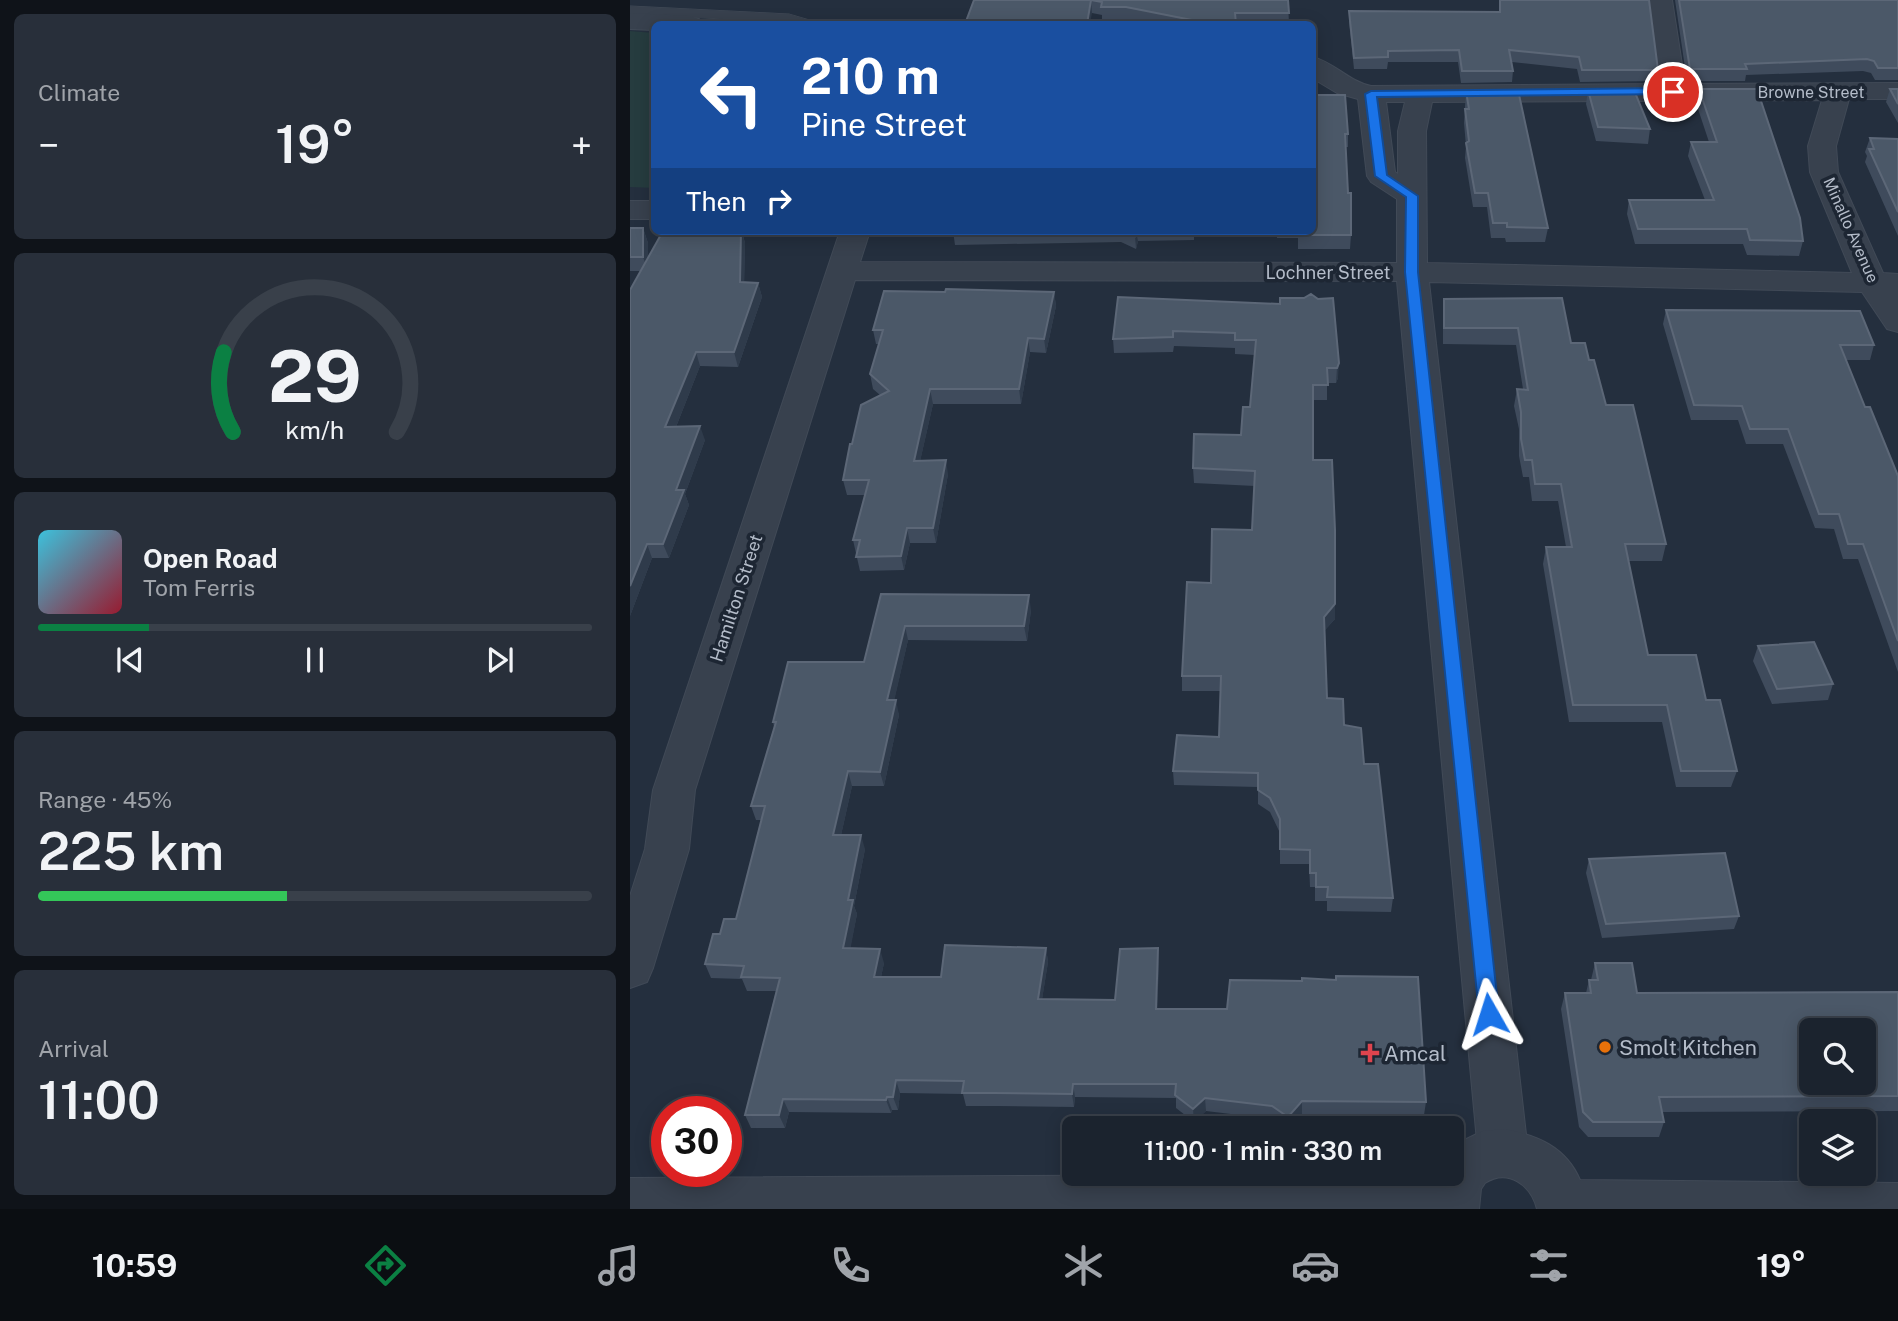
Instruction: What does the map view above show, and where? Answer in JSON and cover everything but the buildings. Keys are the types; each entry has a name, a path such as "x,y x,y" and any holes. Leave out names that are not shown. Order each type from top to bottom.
{"street":[{"path":"1660,0 1673,92"},
{"path":"630,21 651,22"},
{"name":"Browne Street","path":"1316,69 1329,80 1350,90 1371,94 1898,91"},
{"path":"1420,93 1412,131 1412,272 1503,1152"},
{"name":"Minallo Avenue","path":"1837,93 1822,146 1824,172 1885,283 1889,304 1898,322"},
{"path":"1371,94 1381,176 1412,196"},
{"path":"630,210 651,210"},
{"name":"Hamilton Street","path":"630,968 667,849 674,790 854,235"},
{"name":"Lochner Street","path":"841,271 1412,272 1885,283"},
{"path":"630,1203 1452,1203 1455,1182 1462,1169 1481,1157 1503,1152 1520,1155 1535,1162 1549,1174 1558,1189 1563,1207 1898,1208"}],"lane":[{"path":"630,10 789,18 798,21"}],"green space":[{"path":"630,31 651,33 651,188 630,187"}],"place":[{"name":"Smolt Kitchen","path":"1605,1047"},
{"name":"Amcal","path":"1370,1053"}],"route":[{"path":"1489,1014 1412,272 1412,196 1381,176 1371,94 1673,92"}]}
